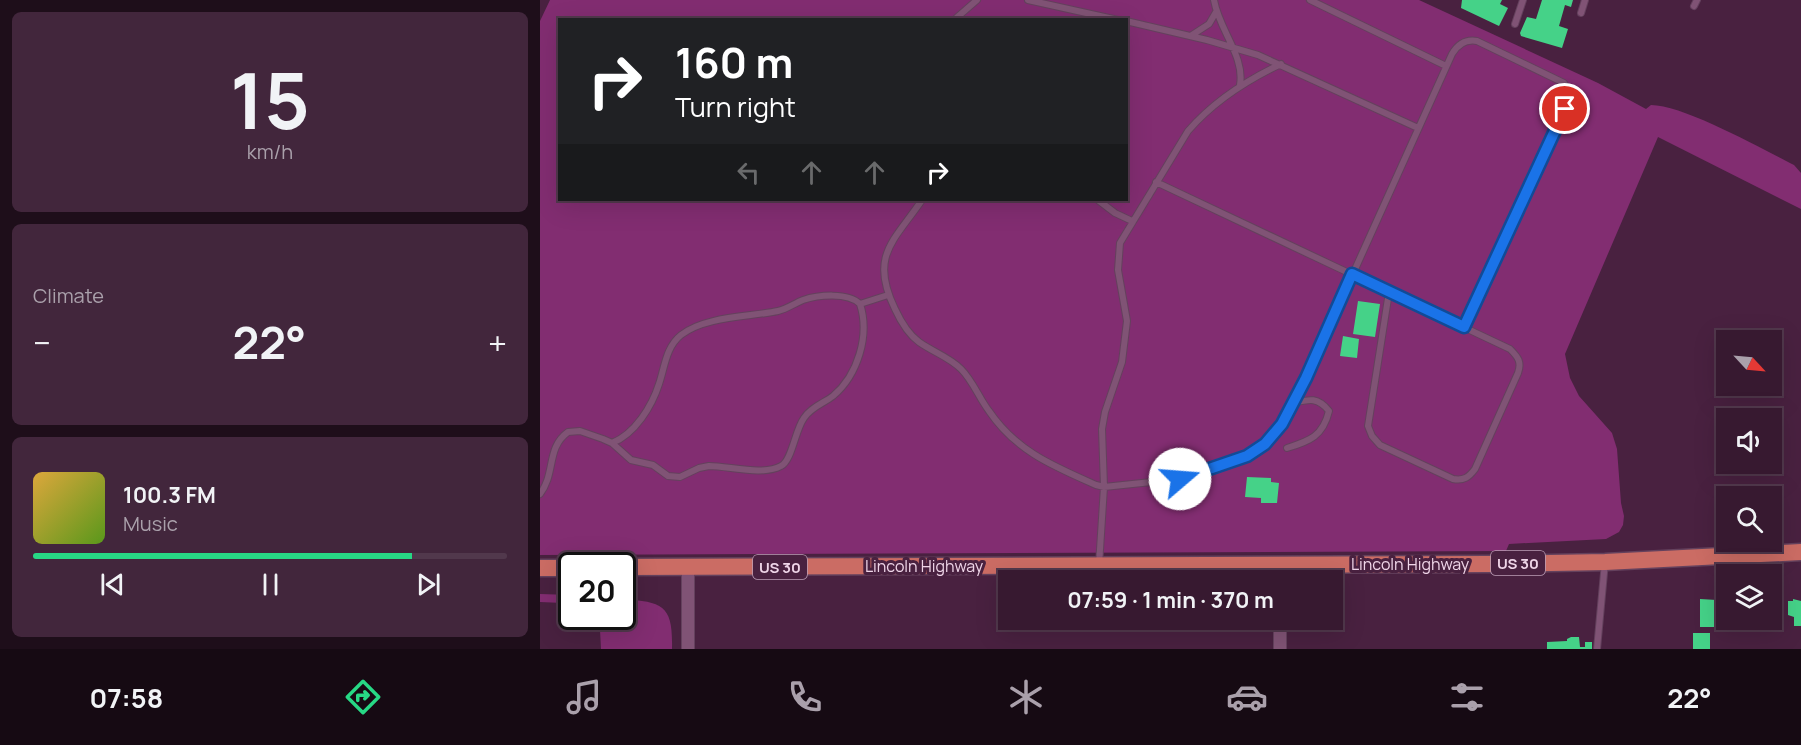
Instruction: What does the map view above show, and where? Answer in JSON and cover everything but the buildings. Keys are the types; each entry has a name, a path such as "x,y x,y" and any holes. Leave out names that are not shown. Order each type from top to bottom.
{"main road":[{"name":"Lincoln Highway","path":"1343,571 1801,552"},
{"name":"Lincoln Highway","path":"636,567 1099,566 1202,570"},
{"path":"540,568 558,568"}],"street":[{"path":"688,567 688,649"},
{"path":"1280,630 1280,649"}],"lane":[{"path":"956,18 977,0"},
{"path":"1028,0 1105,18"},
{"path":"1214,0 1216,12 1241,69 1240,85"},
{"path":"1310,0 1446,66"},
{"path":"1515,24 1523,0"},
{"path":"1581,13 1585,0"},
{"path":"1191,36 1209,24 1216,12"},
{"path":"1128,21 1231,46 1281,64 1418,128"},
{"path":"921,201 893,239 884,268 884,281 888,295 911,335 920,343 944,355 962,370 988,411 1015,441 1041,460 1104,487 1180,479 1247,456 1274,435 1293,403 1446,66 1461,43 1467,40 1478,41 1559,79 1564,83 1568,94 1565,109 1464,327"},
{"path":"1099,566 1104,487 1102,429 1105,412 1122,362 1127,321 1118,270 1120,243 1188,131 1199,118 1240,85 1281,64"},
{"path":"1156,182 1510,349 1519,358 1520,368 1475,469 1471,475 1462,480 1380,445 1369,432 1368,426 1389,292"},
{"path":"1099,201 1115,213 1132,221"},
{"path":"860,304 888,295"},
{"path":"540,494 548,480 556,444 568,432 580,431 612,443 631,460 653,465 668,476 680,477 709,466 767,470 783,466 789,458 794,438 804,417 832,397 850,376 862,338 863,312 860,304 856,299 843,296 814,297 779,311 728,318 696,327 682,334 667,355 660,383 651,404 626,435 612,443"},
{"path":"1287,448 1303,443 1318,434 1326,424 1329,411 1322,402 1310,399 1293,403"},
{"path":"540,477 548,480"},
{"path":"1597,649 1605,561"}],"shaded area":[{"path":"550,0 1419,0 1598,83 1646,109 1651,105 1665,107 1723,129 1794,165 1801,173 1801,209 1658,137 1565,354 1570,378 1579,396 1612,433 1617,449 1623,525 1619,532 1606,539 1509,544 1506,551 636,555 636,552 558,552 558,555 540,555 540,21"},
{"path":"540,594 558,595 558,603 540,602"},
{"path":"636,601 657,605 668,615 671,623 672,649 601,649 600,630 636,630"}],"route":[{"path":"1180,479 1247,456 1274,435 1306,378 1352,274 1464,327 1565,109"}]}
